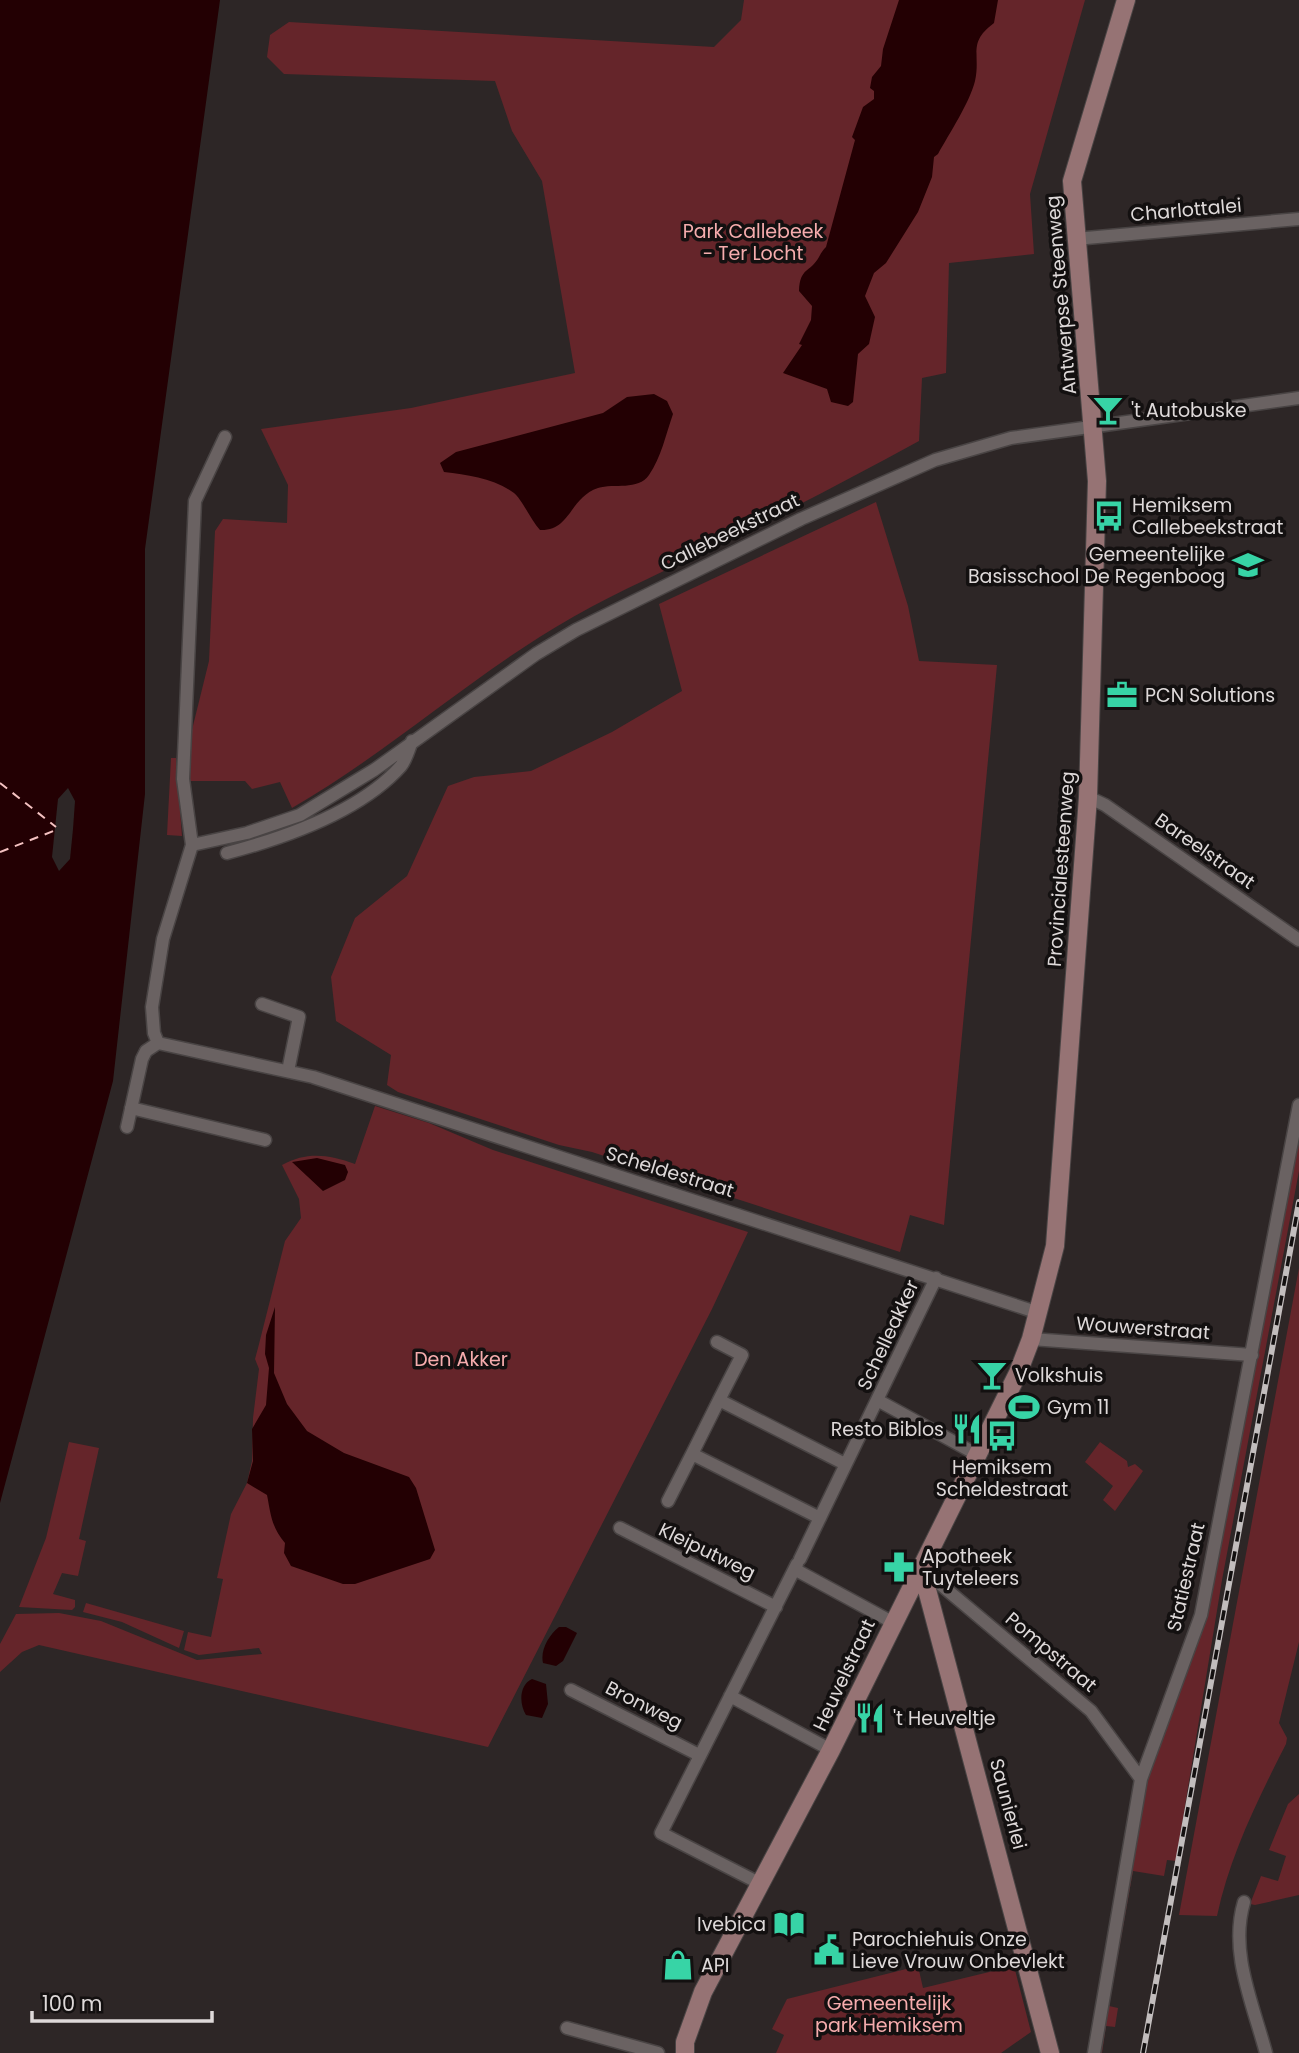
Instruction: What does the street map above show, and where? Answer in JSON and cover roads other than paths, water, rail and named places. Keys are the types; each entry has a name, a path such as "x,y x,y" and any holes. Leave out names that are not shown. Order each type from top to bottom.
{"main road":[{"name":"Antwerpse Steenweg","path":"1094,425 1072,181 1126,0"},
{"name":"Provincialesteenweg","path":"1039,1313 1055,1246 1088,797 1097,481 1094,425"},
{"name":"Heuvelstraat","path":"685,2053 685,2042 703,1992 831,1751 892,1622 978,1455 1031,1339 1039,1313"},
{"name":"Saunierlei","path":"921,1567 1050,2053"}],"street":[{"name":"Charlottalei","path":"1076,239 1299,219"},
{"name":"Callebeekstraat","path":"192,845 247,833 300,815 374,770 412,741 576,630 801,519 964,449 1094,425 1299,398"},
{"path":"127,1127 142,1059 146,1051 158,1043 154,1033 152,1007 163,939 192,845 183,779 195,501 225,438"},
{"name":"Callebeekstraat","path":"227,853 307,828 351,804 402,765 412,741"},
{"name":"Bareelstraat","path":"1088,797 1105,805 1299,940"},
{"path":"262,1004 299,1017 288,1071"},
{"name":"Scheldestraat","path":"158,1043 288,1071 1039,1313"},
{"name":"Statiestraat","path":"1094,2053 1141,1779 1201,1615 1299,1105"},
{"path":"131,1108 265,1140"},
{"name":"Schelleakker","path":"759,1883 661,1833 798,1564 936,1278"},
{"name":"Wouwerstraat","path":"1031,1339 1252,1355"},
{"path":"668,1501 742,1355 718,1342"},
{"path":"719,1400 845,1464"},
{"path":"878,1401 978,1455"},
{"path":"692,1454 820,1518"},
{"name":"Kleiputweg","path":"620,1528 776,1607"},
{"path":"798,1564 892,1622"},
{"name":"Pompstraat","path":"921,1567 1091,1711 1141,1779"},
{"name":"Bronweg","path":"571,1689 699,1755"},
{"path":"730,1696 831,1751"},
{"path":"1244,1902 1238,1922 1238,1949 1266,2053"},
{"path":"566,2028 658,2053"}],"railway":[{"path":"1143,2053 1299,1202"}],"place":[{"name":"'t Autobuske","path":"1108,410"},
{"name":"Hemiksem Callebeekstraat","path":"1109,516"},
{"name":"Gemeentelijke Basisschool De Regenboog","path":"1248,565"},
{"name":"PCN Solutions","path":"1122,695"},
{"name":"Volkshuis","path":"992,1375"},
{"name":"Gym 11","path":"1024,1407"},
{"name":"Resto Biblos","path":"967,1429"},
{"name":"Hemiksem Scheldestraat","path":"1002,1436"},
{"name":"Apotheek Tuyteleers","path":"899,1567"},
{"name":"'t Heuveltje","path":"870,1718"},
{"name":"Ivebica","path":"789,1924"},
{"name":"Parochiehuis Onze Lieve Vrouw Onbevlekt","path":"829,1950"},
{"name":"API","path":"678,1965"}],"park label":[{"name":"Park Callebeek - Ter Locht","path":"753,242"},
{"name":"Den Akker","path":"461,1359"},
{"name":"Gemeentelijk park Hemiksem","path":"889,2014"}]}
